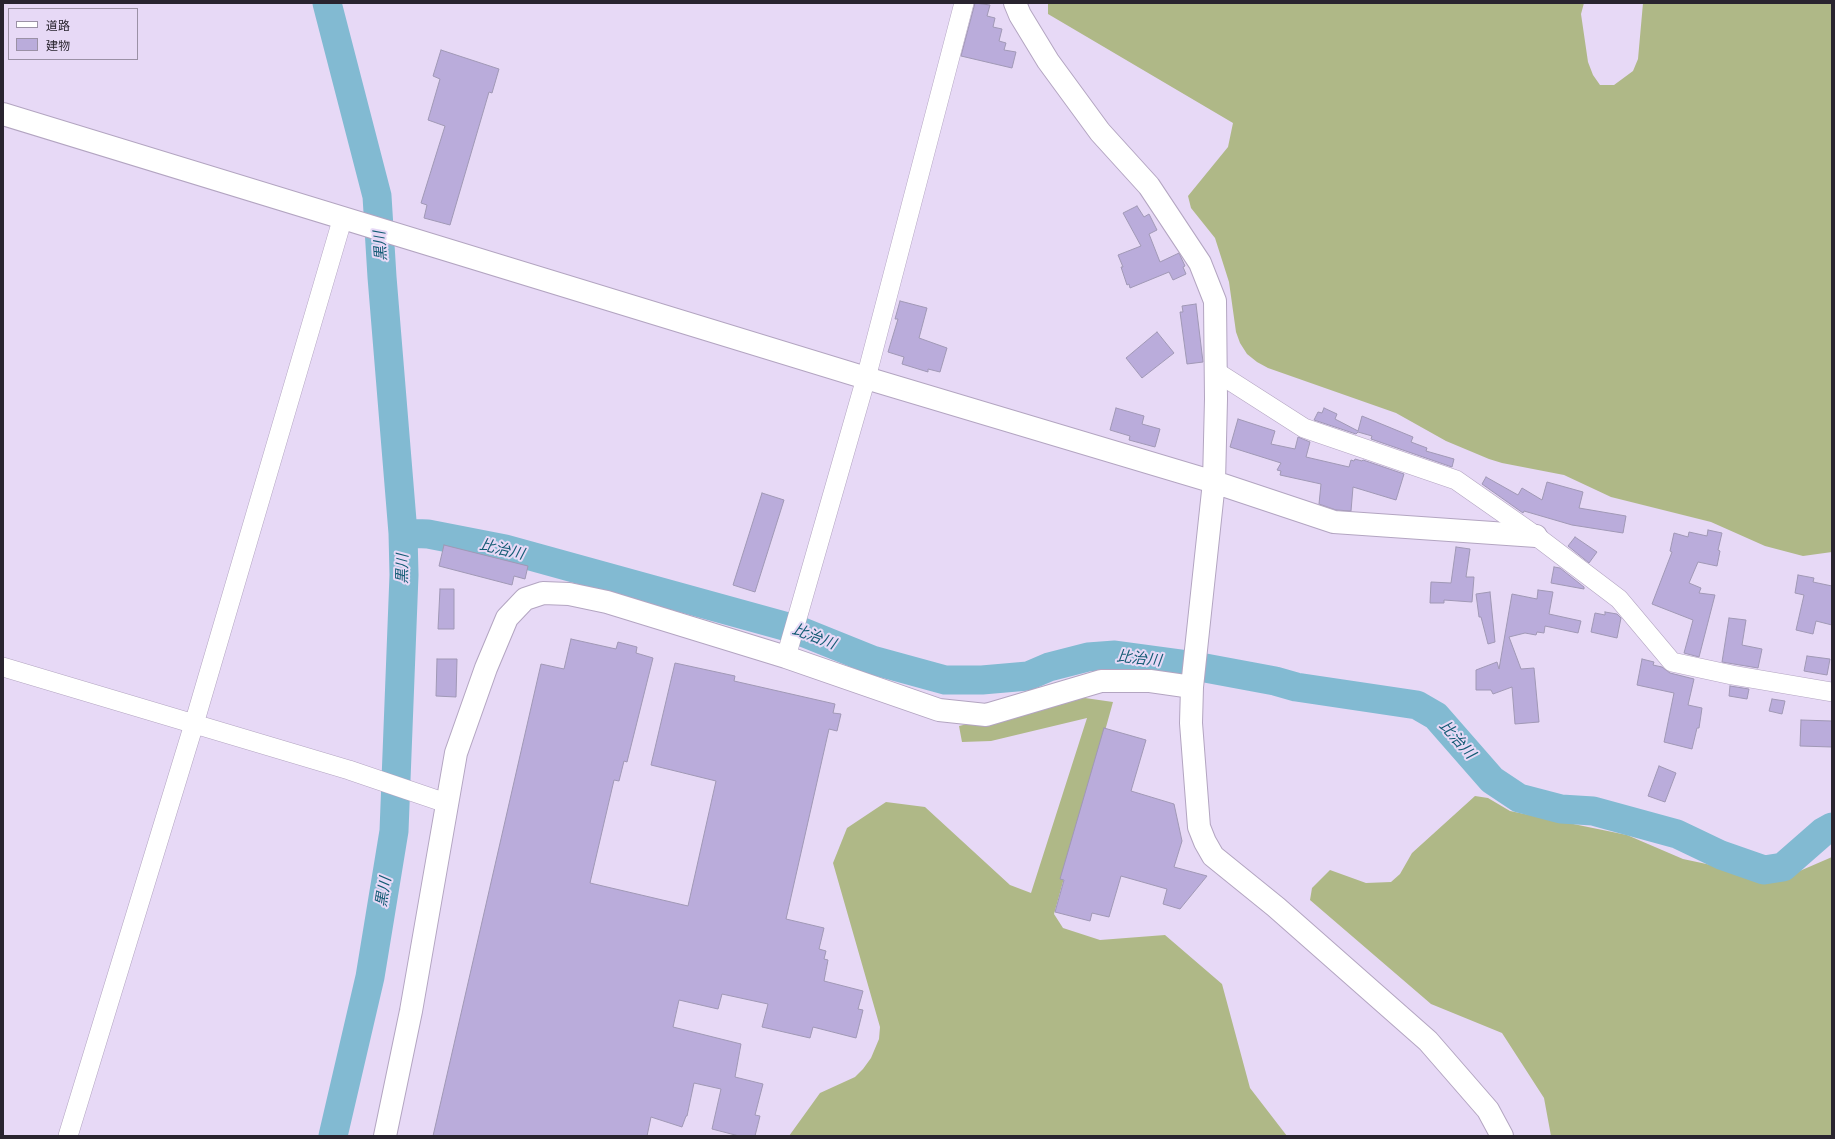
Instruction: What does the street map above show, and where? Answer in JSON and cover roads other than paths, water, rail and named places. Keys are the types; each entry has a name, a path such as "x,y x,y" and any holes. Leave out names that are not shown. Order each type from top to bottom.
{"street":[{"path":"786,657 866,378 964,3"},
{"path":"1015,3 1020,15 1048,61 1100,132 1149,186 1200,263 1214,301 1214,482 1192,688 1191,723 1199,827 1205,842 1213,856 1276,907 1428,1041 1488,1110 1502,1136"},
{"path":"3,114 866,378 1214,482 1334,522 1536,536"},
{"path":"68,1136 194,724 343,217"},
{"path":"1215,372 1304,428 1456,480 1536,536 1619,599 1672,662 1732,675 1832,692"},
{"path":"385,1136 411,1011 440,800 486,668 507,618 526,599 543,593 569,594 607,602 786,657 939,710 986,715 1101,681 1150,681 1192,688"},
{"path":"3,667 349,770 440,800"}],"waterway":[{"name":"黒川","path":"327,3 377,196 382,277 403,533 404,575 394,831 370,977 333,1136"},
{"name":"比治川","path":"403,533 428,534 505,549 795,629 872,660 945,680 982,680 1028,676 1049,667 1088,657 1115,655 1189,665 1275,681 1296,687 1417,705 1436,716 1492,780 1519,798 1561,809 1593,811 1677,834 1721,855 1764,870 1783,867 1823,832 1832,827"}]}
